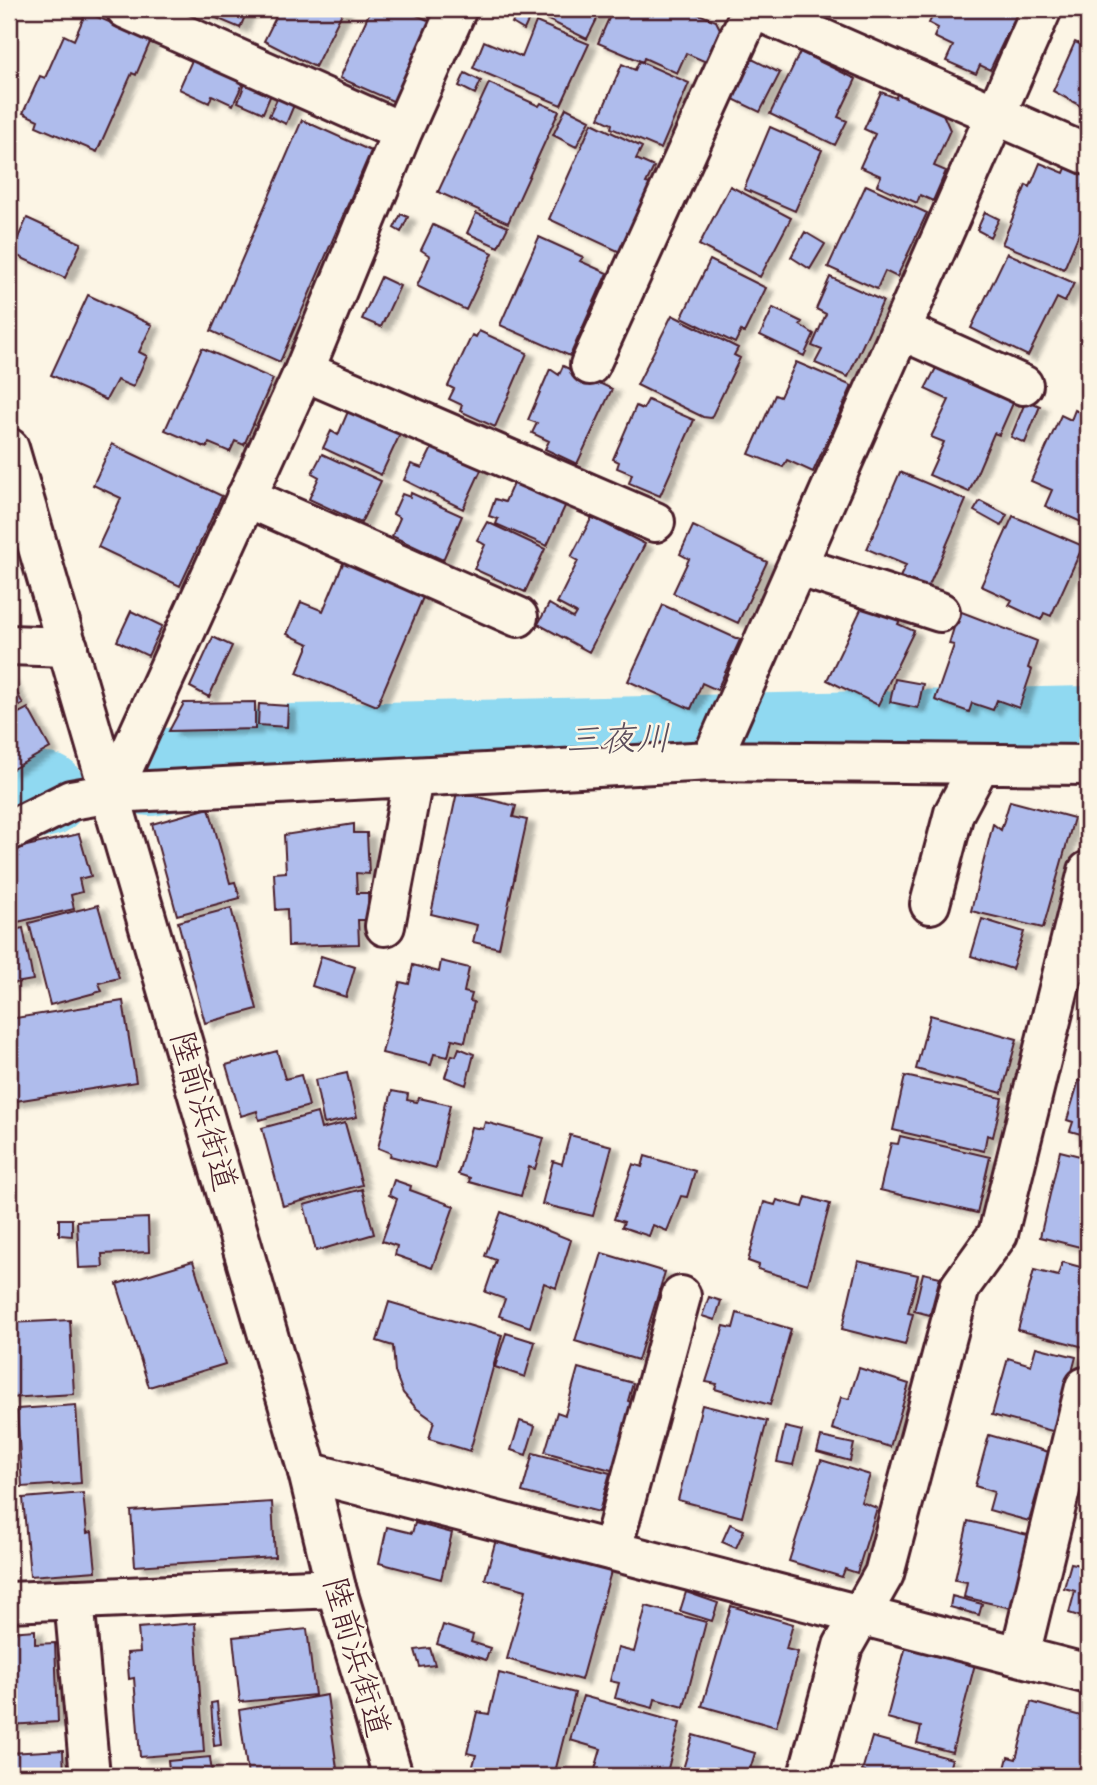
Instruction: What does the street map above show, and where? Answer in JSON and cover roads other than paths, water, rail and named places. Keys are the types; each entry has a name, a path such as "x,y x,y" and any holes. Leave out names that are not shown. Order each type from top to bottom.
{"street":[{"path":"126,9 402,132"},
{"path":"112,793 304,371 402,132 457,9"},
{"path":"590,365 753,9 1088,155"},
{"path":"711,761 1042,9"},
{"path":"901,330 1023,384"},
{"path":"304,371 654,522"},
{"name":"陸前浜街道","path":"9,447 112,793 308,1472 336,1588 393,1776"},
{"path":"246,498 519,617"},
{"path":"797,566 940,612"},
{"path":"9,645 68,646"},
{"path":"9,831 71,800 112,793 711,761 979,766 1088,765"},
{"path":"930,904 954,813 979,766"},
{"path":"385,926 413,779"},
{"path":"808,1776 843,1646 884,1574 960,1287 998,1234 1088,871"},
{"path":"612,1549 681,1296"},
{"path":"1020,1656 1085,1387"},
{"path":"308,1472 861,1612 1088,1674"},
{"path":"9,1602 336,1588"},
{"path":"74,1599 90,1776"}],"waterway":[{"name":"三夜川","path":"150,774 292,746 1088,728"},
{"name":"三夜川","path":"9,804 46,795"}]}
